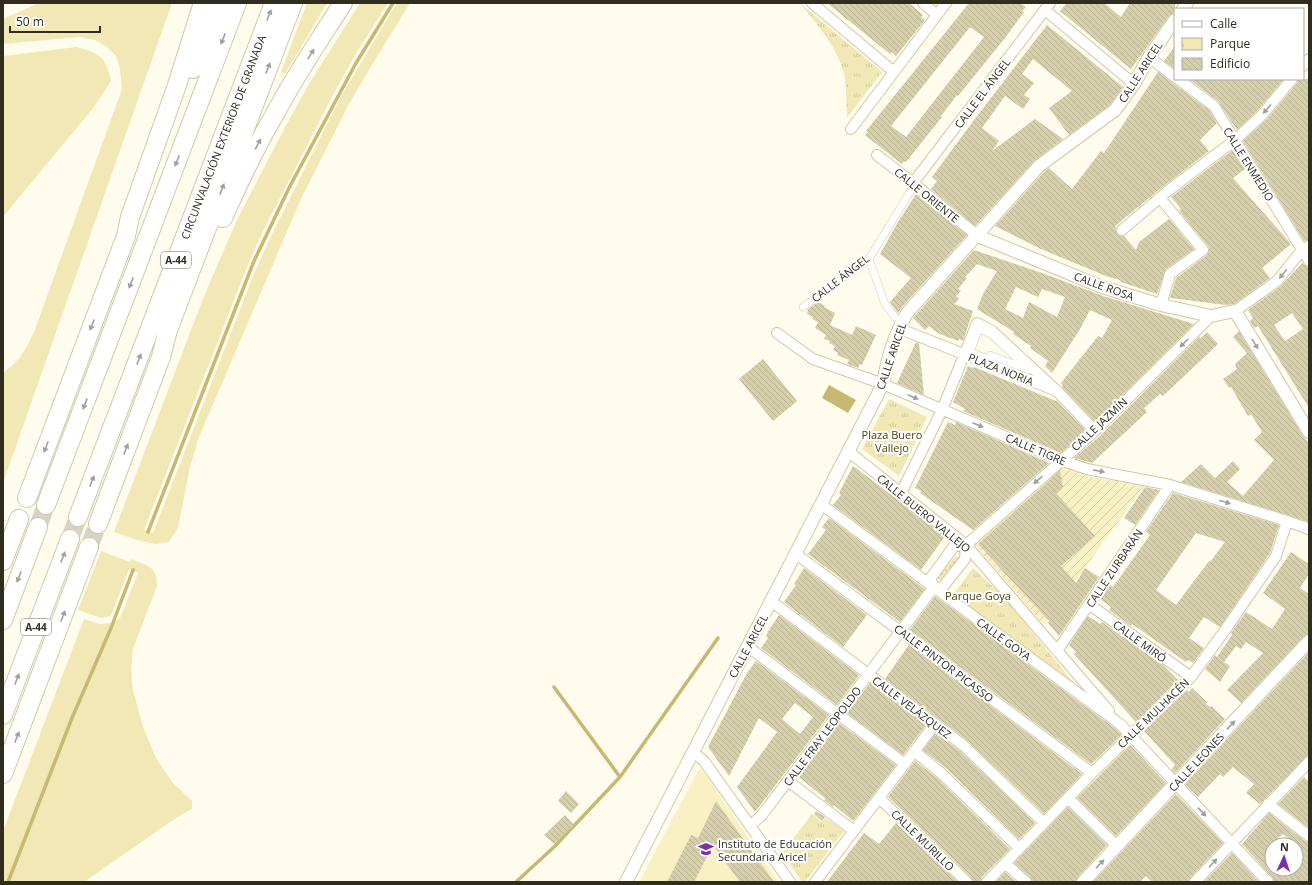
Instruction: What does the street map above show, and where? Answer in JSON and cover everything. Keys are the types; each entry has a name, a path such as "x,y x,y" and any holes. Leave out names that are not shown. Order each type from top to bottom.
{"highway":[{"path":"27,498 126,236 130,217 176,88 203,3"},
{"path":"126,236 136,219 219,3"},
{"path":"46,505 237,3"},
{"name":"CIRCUNVALACIÓN EXTERIOR DE GRANADA","path":"78,517 274,3"},
{"path":"98,524 161,357 168,330 292,3"},
{"path":"161,357 174,333 200,269 246,166 308,57 343,3"},
{"path":"3,561 19,519"},
{"path":"3,620 38,527"},
{"name":"A-44","path":"3,715 70,539"},
{"path":"3,774 89,547"}],"street":[{"path":"812,3 894,72"},
{"path":"923,3 937,15"},
{"path":"851,129 946,3"},
{"path":"1046,6 1134,84"},
{"name":"CALLE EL ÁNGEL","path":"913,185 1046,6"},
{"name":"CALLE ARICEL","path":"626,882 747,646 822,505 883,384 886,364 897,322 978,236 1039,166 1115,110 1134,84 1149,57 1174,21"},
{"path":"1149,57 1174,76"},
{"name":"CALLE ENMEDIO","path":"1179,80 1214,106 1305,248 1309,261"},
{"path":"1122,230 1160,198 1235,140 1262,115 1291,80"},
{"name":"CALLE ORIENTE","path":"877,155 978,236"},
{"name":"CALLE ÁNGEL","path":"803,307 869,259 913,185"},
{"path":"1160,198 1203,250 1170,274 1161,305"},
{"name":"CALLE ROSA","path":"978,236 1102,287 1161,305 1212,316 1235,311"},
{"path":"1305,248 1277,281 1235,311 1307,424"},
{"path":"869,259 884,304 897,322 967,353 942,410 901,493"},
{"name":"CALLE JAZMÍN","path":"934,587 930,578 954,546 966,544 1060,460 1095,431 1212,316"},
{"name":"PLAZA NORIA","path":"967,353 977,323 992,331 1057,391 1095,431"},
{"name":"PLAZA NORIA","path":"982,330 991,334 1029,370 990,355 988,359 967,353 978,331 982,330"},
{"name":"CALLE TIGRE","path":"777,333 813,359 883,384 1060,460 1087,469 1170,485 1309,529"},
{"name":"PLAZA NORIA","path":"967,353 1057,391"},
{"name":"CALLE BUERO VALLEJO","path":"848,451 966,544 1120,724"},
{"name":"CALLE ZURBARÁN","path":"1057,651 1090,605 1170,485"},
{"name":"CALLE GOYA","path":"822,505 1120,724 1268,882"},
{"name":"CALLE MULHACÉN","path":"987,882 1092,773 1191,677 1276,556 1287,521"},
{"path":"934,587 942,588 965,559 966,544"},
{"name":"CALLE PINTOR PICASSO","path":"796,554 1092,773"},
{"name":"CALLE FRAY LEOPOLDO","path":"750,826 762,815 934,587"},
{"name":"CALLE VELÁZQUEZ","path":"771,602 963,746 1044,823"},
{"name":"CALLE MIRÓ","path":"1090,605 1191,677"},
{"name":"CALLE LEONES","path":"1083,882 1309,641"},
{"path":"747,646 905,764"},
{"path":"815,882 935,724"},
{"path":"693,752 704,761 790,882"},
{"path":"914,752 941,773 1019,848"},
{"path":"1196,882 1231,843 1309,762"},
{"path":"788,781 854,831"},
{"name":"CALLE MURILLO","path":"879,798 967,882"},
{"path":"1068,798 1117,846"},
{"path":"1268,804 1309,836"},
{"path":"1005,863 1026,882"}],"shaded area":[{"path":"829,385 856,400 848,413 822,398"},
{"path":"1061,466 1090,477 1144,486 1044,625 973,543"},
{"name":"Instituto de Educación Secundaria Aricel","path":"702,769 778,882 639,882 698,771"}],"green space":[{"path":"39,3 172,3 3,483 3,373 22,355 34,332 122,89 120,69 116,56 107,47 95,40 79,37 3,44 3,19"},
{"path":"307,3 327,3 285,74 281,72"},
{"path":"360,3 388,3 355,55 333,95 262,233 245,272 144,530 153,533 253,276 272,234 340,98 395,6 398,3 410,3 349,104 301,199 199,437 190,467 178,528 169,542 155,544 137,540 114,532 204,296 237,220 309,84"},
{"path":"800,3 882,72 847,118 846,85 837,54 826,36"},
{"path":"76,47 90,51 100,57 107,66 111,81 94,107 3,217 3,56"},
{"name":"Plaza Buero Vallejo","path":"889,399 927,417 899,476 862,449"},
{"path":"101,551 130,562 131,559 142,563 156,574 157,586 133,649 131,669 133,690 143,727 156,758 173,783 192,801 192,809 176,818 84,882 3,882 3,831 84,619 100,624 112,623 120,618 138,573 129,569 111,616 101,618 78,610"},
{"path":"955,556 959,559 941,581 937,578"},
{"name":"Parque Goya","path":"973,568 1004,597 1081,692 952,596"},
{"path":"812,814 822,822 825,818 844,831 805,882 802,882 782,853"}],"building":[{"path":"827,3 909,3 923,15 921,17 925,20 896,56 892,52 890,54"},
{"path":"969,3 1020,3 1026,7 1005,38 958,96 957,95 941,116 942,117 906,162 904,161 902,164 865,135 868,132 866,131","holes":["970,27 984,37 906,137 891,126"]},
{"path":"1067,3 1104,3 1121,17 1130,3 1175,3 1174,14 1169,16 1131,69 1060,11"},
{"path":"1047,25 1123,87 1110,105 1069,135 1049,108 1072,91 1033,59 1022,74 1034,83 1024,95 1030,99 1023,109 1005,96 982,128 999,141 992,151 1035,119 1063,139 1034,161 975,226 931,189 937,181 932,177"},
{"path":"1174,47 1174,68 1164,61"},
{"path":"1158,72 1209,110 1217,123 1200,140 1209,151 1115,226 1117,234 1124,236 1136,250 1139,242 1169,219 1194,249 1166,269 1157,294 1121,282 1120,280 1106,276 1041,249 995,226 1049,168 1072,189 1101,151 1104,153"},
{"path":"1309,79 1309,240 1304,241 1243,141 1267,119 1297,83 1298,80"},
{"path":"1190,80 1283,80 1257,111 1237,130 1218,101"},
{"path":"1233,150 1245,169 1233,178 1291,244 1262,268 1270,278 1234,304 1226,305 1170,298 1176,278 1207,255 1209,249 1179,211 1181,209 1171,197"},
{"path":"916,194 967,235 898,313 890,302 911,278 880,254"},
{"path":"974,250 1103,296 1194,324 1095,422 1062,387 1063,385 1061,383 1098,336 1102,338 1112,320 1090,310 1080,329 1052,373 1045,366 1048,361 1030,348 1031,346 1013,334 1014,332 977,309 983,294 997,271 977,264 965,277 967,278 958,289 961,291 956,296 959,299 954,304 973,311 963,341 959,339 958,341 940,334 929,326 925,330 913,318","holes":["1016,287 1038,297 1042,289 1065,297 1057,317 1029,302 1023,318 1005,309"]},
{"path":"1302,263 1309,267 1309,408 1258,326 1254,328 1250,321 1253,318 1248,310 1281,286","holes":["1292,313 1303,329 1285,341 1274,325"]},
{"path":"818,302 835,313 830,325 852,335 856,326 876,335 862,365 860,364 858,368 847,364 849,360 837,355 838,353 833,350 835,346 829,343 830,341 824,339 826,335 815,328 818,322 807,314 808,309"},
{"path":"1239,331 1303,436 1309,443 1309,522 1181,482 1201,464 1215,478 1233,461 1240,469 1227,482 1243,496 1274,460 1254,440 1262,432 1251,414 1248,416 1231,387 1229,388 1223,379 1237,369 1235,364 1247,353 1233,337"},
{"path":"1207,332 1218,344 1163,396 1160,394 1144,408 1147,412 1092,463 1074,458 1100,436 1200,336 1200,339"},
{"path":"916,342 919,343 924,395 897,383"},
{"path":"763,359 797,401 773,421 739,379"},
{"path":"968,366 974,367 1056,400 1086,431 1061,453 963,411 965,409 953,402"},
{"path":"948,422 955,425 956,422 1049,463 973,530 915,488"},
{"path":"853,466 945,536 921,570 833,505 841,495 839,493"},
{"path":"1060,471 1063,488 1056,493 1095,536 1061,566 1076,583 1085,568 1099,577 1059,636 1048,623 1049,621 978,544"},
{"path":"1145,487 1159,490 1135,525 1124,518"},
{"path":"1173,493 1279,525 1270,553 1220,627 1204,617 1189,638 1204,648 1193,663 1188,660 1186,662 1132,624 1131,626 1109,610 1111,607 1100,599 1110,585 1113,587 1150,535 1146,532","holes":["1196,533 1225,542 1176,605 1156,590"]},
{"path":"829,518 925,589 900,622 808,554 826,530 822,527"},
{"path":"1291,552 1309,564 1309,574 1300,588 1309,594 1309,634 1304,636 1241,703 1227,690 1263,653 1246,642 1241,649 1236,646 1224,662 1230,666 1220,682 1205,669 1215,655 1217,657 1232,635 1231,633 1246,612 1272,629 1285,609 1263,593"},
{"path":"804,568 867,615 843,647 784,602 796,585 794,584"},
{"path":"935,596 1116,729 1122,735 1091,764 914,633 910,630"},
{"path":"779,615 859,675 837,705 761,648 768,638 766,636 769,630"},
{"path":"1088,616 1100,624 1102,622 1163,665 1178,680 1136,722 1074,654 1076,652 1069,645"},
{"path":"909,645 1082,774 1044,814 967,740 885,679"},
{"path":"1309,652 1309,754 1260,804 1246,793 1254,784 1233,767 1223,777 1220,774 1198,797 1185,784"},
{"path":"756,661 829,715 755,812 737,787 777,732 759,718 729,776 708,747 747,673","holes":["795,703 813,717 800,734 782,719"]},
{"path":"870,683 926,725 903,755 847,713"},
{"path":"1192,688 1207,702 1206,704 1210,707 1211,706 1225,719 1175,773 1171,769 1175,765 1144,731 1187,690 1189,692"},
{"path":"839,723 896,765 853,821 834,805 833,807 824,800 826,799 799,777"},
{"path":"936,733 959,750 1035,823 1019,839 946,768 923,750"},
{"path":"1130,745 1166,783 1116,836 1077,798"},
{"path":"915,761 937,778 1010,849 982,877 981,882 973,882 971,877 888,797"},
{"path":"1304,777 1309,782 1309,828 1278,804"},
{"path":"566,791 579,804 571,813 558,801"},
{"path":"1176,794 1223,843 1190,878 1189,882 1152,882 1146,876 1140,882 1093,882"},
{"path":"716,801 774,882 740,882 713,845 694,882 667,882 691,835 698,838"},
{"path":"1068,807 1107,845 1078,877 1076,882 1032,882 1030,877 1014,863"},
{"path":"816,811 825,817 822,821 814,814"},
{"path":"1269,813 1300,837 1287,837 1283,834 1279,837 1264,837 1264,868 1242,844"},
{"path":"565,815 574,825 554,844 544,835"},
{"path":"896,823 958,882 827,882 864,833 879,844"},
{"path":"1304,840 1309,842 1309,882 1274,882 1272,877 1304,877"},
{"path":"1232,853 1259,882 1204,882"},
{"path":"1005,872 1016,882 996,882"}],"waterway":[{"path":"148,532 254,261 290,186 356,63 393,3"},
{"path":"8,882 72,718 111,628 133,570"},
{"path":"516,882 554,847 620,777 718,638"},
{"path":"554,687 620,777"}],"tunnel":[{"path":"38,527 46,505"},
{"path":"70,539 78,517"},
{"path":"89,547 98,524"}],"place":[{"name":"Instituto de Educación Secundaria Aricel","path":"706,849"}]}
